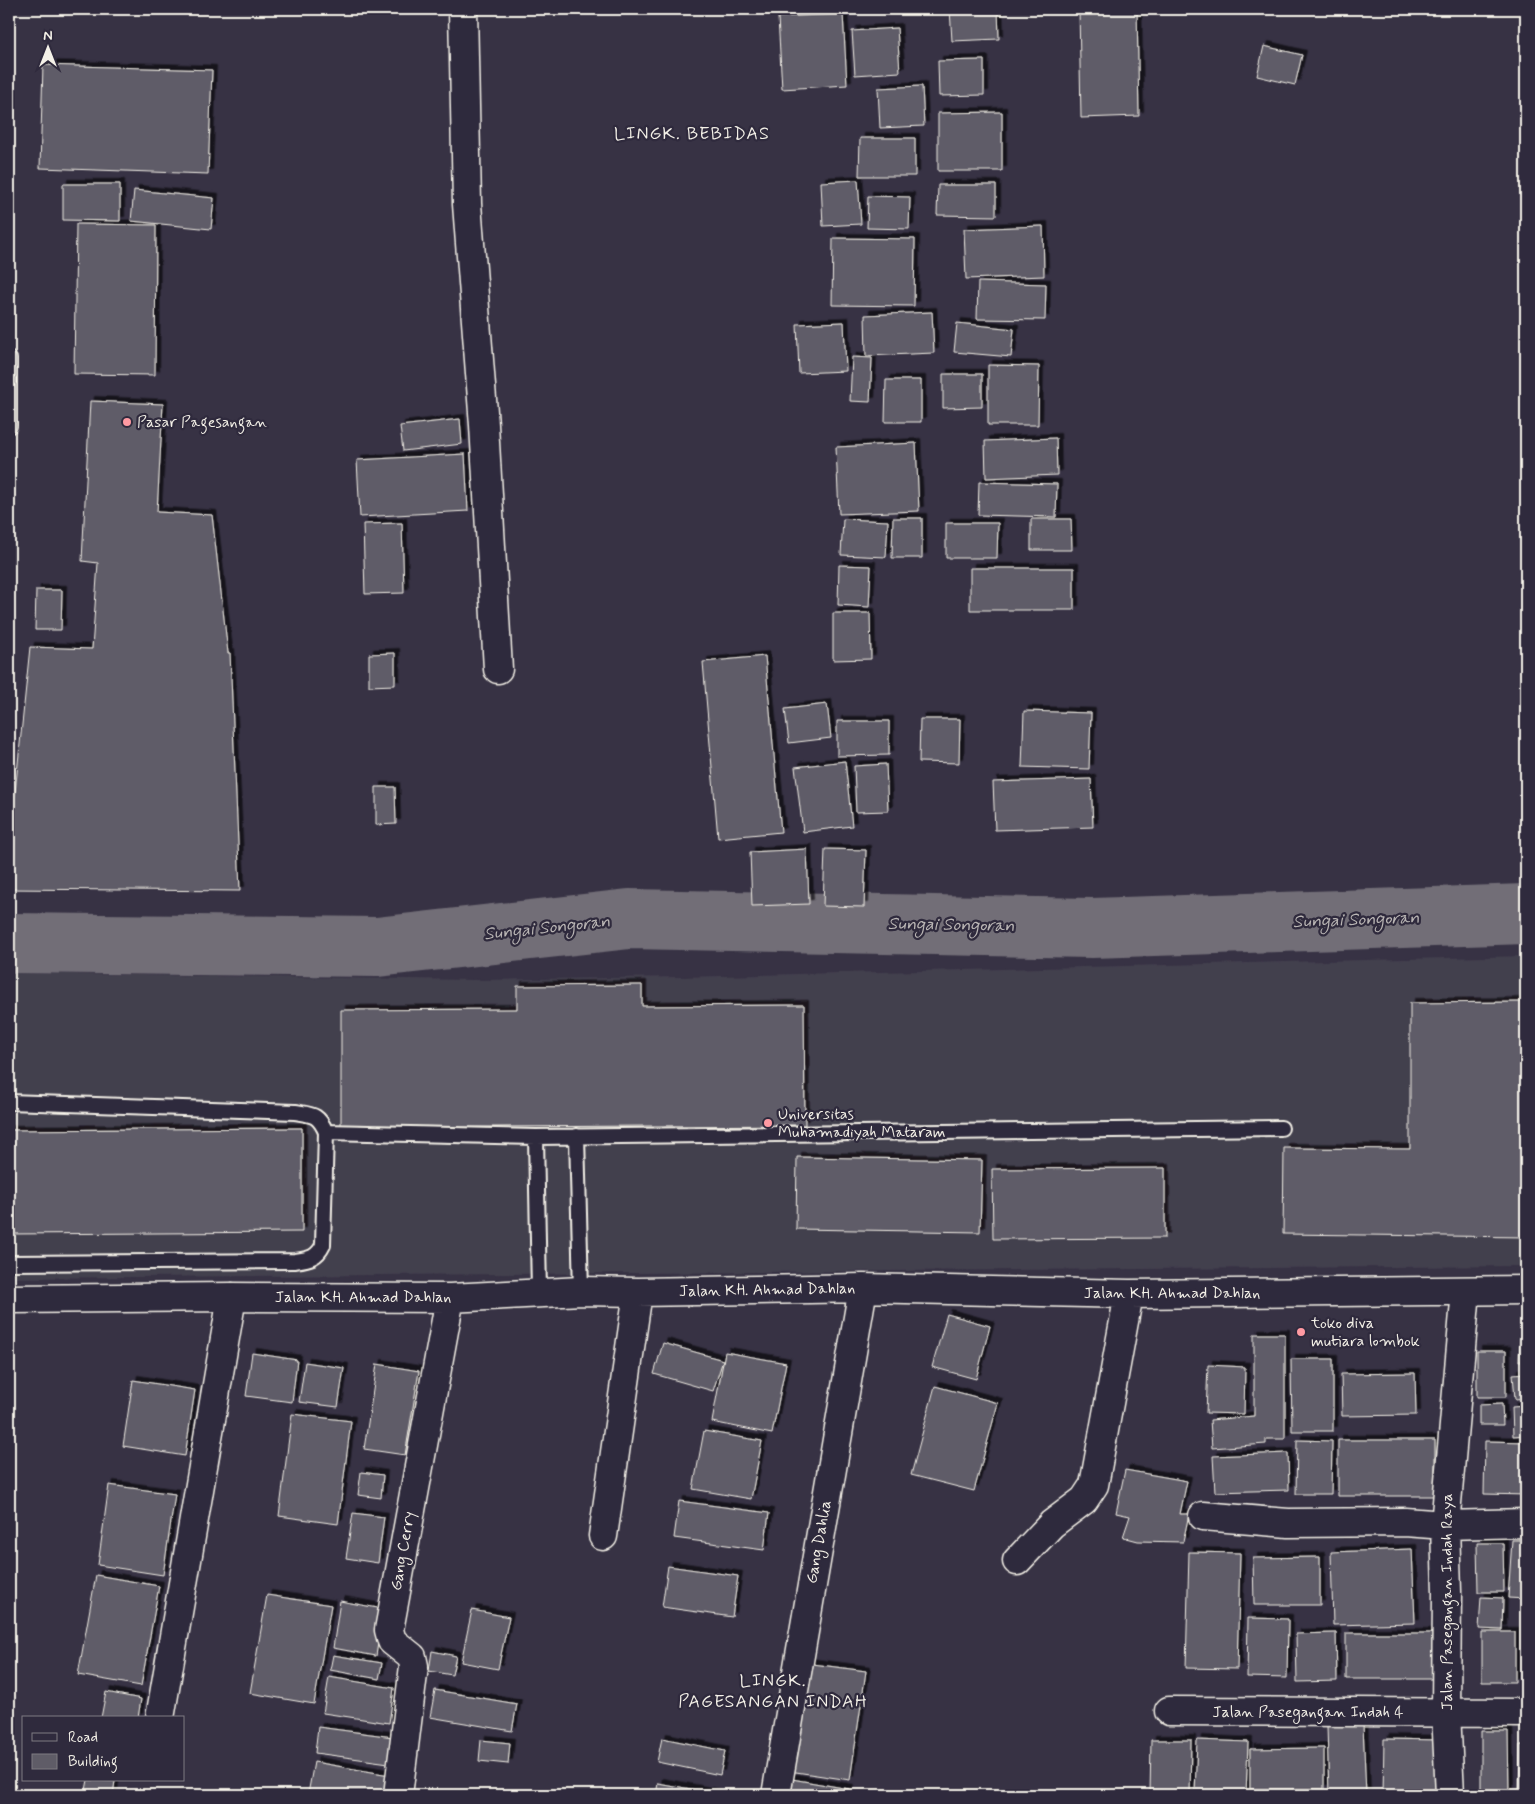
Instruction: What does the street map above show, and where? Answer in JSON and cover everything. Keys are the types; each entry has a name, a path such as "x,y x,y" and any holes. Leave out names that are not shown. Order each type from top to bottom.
{"street":[{"path":"463,9 467,204 484,425 498,669"},
{"name":"Jalan KH. Ahmad Dahlan","path":"9,1299 232,1296 450,1298 581,1290 638,1292 863,1288 1129,1294 1526,1290"},
{"name":"Gang Dahlia","path":"776,1795 863,1288"},
{"name":"Jalan Pasegangan Indah Raya","path":"1450,1795 1446,1712 1447,1592 1444,1525 1466,1290"},
{"path":"604,1536 638,1292"},
{"path":"1017,1561 1052,1524 1084,1500 1094,1485 1129,1294"},
{"path":"160,1716 232,1296"},
{"name":"Gang Cerry","path":"398,1795 414,1666 412,1657 392,1641 389,1630 450,1298"},
{"path":"1203,1516 1288,1523 1405,1522 1444,1525 1526,1523"},
{"name":"Jalan Pasegangan Indah 4","path":"1169,1711 1526,1712"}],"lane":[{"path":"9,359 9,426"},
{"path":"9,1102 295,1112 314,1115 321,1121 326,1132 324,1244 319,1253 309,1259 295,1261 9,1263"},
{"path":"326,1132 536,1137 1281,1128"},
{"path":"577,1136 581,1290"},
{"path":"536,1137 539,1292"}],"shaded area":[{"name":"Universitas Muhamadiyah Mataram","path":"1526,956 1526,1266 9,1278 9,973 474,980 680,977"}],"building":[{"path":"950,9 998,9 999,39 952,41"},
{"path":"1079,9 1137,9 1139,116 1081,118"},
{"path":"843,14 847,85 782,89 778,17"},
{"path":"897,28 900,72 855,75 852,31"},
{"path":"1264,46 1302,55 1295,85 1257,76"},
{"path":"984,60 984,95 939,96 938,61"},
{"path":"43,65 212,70 208,174 40,168"},
{"path":"922,86 924,126 880,128 878,88"},
{"path":"1002,112 1002,171 938,171 938,113"},
{"path":"860,138 915,138 915,176 859,176"},
{"path":"858,180 861,224 823,226 821,182"},
{"path":"63,184 120,184 120,221 63,220"},
{"path":"938,185 996,185 996,216 937,215"},
{"path":"134,190 214,198 211,229 131,221"},
{"path":"868,196 910,197 909,229 867,228"},
{"path":"76,224 156,225 155,375 74,374"},
{"path":"1043,226 1044,276 966,279 964,229"},
{"path":"833,238 915,239 914,306 832,305"},
{"path":"978,282 1046,284 1045,320 977,319"},
{"path":"932,312 934,353 866,356 865,315"},
{"path":"844,322 846,371 799,373 797,324"},
{"path":"957,323 1014,329 1011,357 954,352"},
{"path":"852,357 872,358 870,402 850,401"},
{"path":"988,365 1039,366 1038,425 988,425"},
{"path":"943,374 982,374 982,407 943,408"},
{"path":"886,380 921,380 921,422 885,422"},
{"path":"90,401 163,404 157,512 212,515 228,653 230,653 240,891 9,889 9,851 30,647 92,649 98,563 82,561"},
{"path":"460,419 462,444 403,451 400,426"},
{"path":"1056,438 1057,475 986,478 985,441"},
{"path":"916,443 919,511 839,514 836,447"},
{"path":"465,454 468,511 360,517 357,460"},
{"path":"979,482 1057,484 1056,517 978,515"},
{"path":"893,518 922,518 922,558 892,558"},
{"path":"843,519 888,521 886,557 841,555"},
{"path":"1031,519 1071,519 1072,550 1031,550"},
{"path":"402,523 404,593 365,594 363,524"},
{"path":"946,523 998,523 997,558 946,558"},
{"path":"839,565 871,566 869,607 838,605"},
{"path":"970,568 1074,568 1074,610 970,610"},
{"path":"36,590 62,590 61,630 35,630"},
{"path":"833,613 870,613 871,659 833,660"},
{"path":"395,653 395,685 369,686 369,654"},
{"path":"765,656 781,832 718,838 703,662"},
{"path":"827,704 831,738 789,743 785,709"},
{"path":"1024,711 1091,713 1089,769 1022,767"},
{"path":"920,719 960,719 959,763 919,762"},
{"path":"837,721 889,721 889,755 837,756"},
{"path":"845,761 852,826 803,832 795,767"},
{"path":"886,764 888,811 856,812 854,766"},
{"path":"1091,779 1093,827 995,830 993,782"},
{"path":"376,787 395,787 396,824 376,825"},
{"path":"807,849 809,904 752,906 750,852"},
{"path":"825,849 866,850 864,907 823,906"},
{"path":"642,985 642,1006 804,1005 805,1125 341,1128 341,1010 517,1009 517,986"},
{"path":"1526,1002 1526,1237 1283,1234 1284,1148 1410,1149 1410,1003"},
{"path":"302,1128 302,1232 9,1234 9,1130"},
{"path":"797,1157 982,1160 980,1232 796,1229"},
{"path":"1165,1168 1165,1238 993,1239 992,1169"},
{"path":"947,1314 990,1326 976,1379 932,1367"},
{"path":"1521,1320 1526,1320 1526,1361 1519,1361"},
{"path":"1254,1334 1285,1334 1285,1439 1266,1439 1266,1444 1212,1448 1210,1420 1254,1416"},
{"path":"663,1343 723,1360 713,1391 654,1374"},
{"path":"1477,1351 1506,1351 1506,1397 1477,1397"},
{"path":"725,1352 786,1363 772,1434 712,1422"},
{"path":"252,1353 297,1360 292,1402 246,1396"},
{"path":"1291,1359 1333,1359 1333,1431 1292,1431"},
{"path":"305,1362 344,1368 338,1407 299,1402"},
{"path":"377,1364 419,1371 405,1455 364,1449"},
{"path":"1208,1365 1245,1367 1244,1414 1206,1413"},
{"path":"1415,1373 1416,1415 1342,1416 1341,1374"},
{"path":"1526,1373 1526,1398 1515,1399 1513,1374"},
{"path":"133,1380 195,1390 185,1456 123,1446"},
{"path":"935,1386 998,1403 974,1491 911,1475"},
{"path":"1502,1404 1503,1425 1479,1425 1479,1405"},
{"path":"1526,1406 1526,1435 1513,1436 1512,1407"},
{"path":"292,1414 351,1421 338,1524 279,1516"},
{"path":"704,1431 762,1441 751,1499 693,1489"},
{"path":"1297,1440 1332,1441 1331,1494 1296,1494"},
{"path":"1338,1440 1435,1440 1435,1496 1338,1496"},
{"path":"1485,1441 1526,1442 1526,1495 1484,1494"},
{"path":"1288,1453 1289,1490 1215,1492 1213,1456"},
{"path":"1125,1470 1187,1481 1180,1514 1189,1514 1183,1542 1138,1541 1123,1537 1130,1516 1116,1513"},
{"path":"361,1472 383,1475 381,1498 358,1495"},
{"path":"109,1485 175,1494 163,1575 98,1565"},
{"path":"679,1501 769,1513 764,1550 674,1538"},
{"path":"353,1513 384,1517 378,1563 346,1558"},
{"path":"1512,1540 1526,1540 1526,1599 1508,1598"},
{"path":"1477,1543 1503,1543 1504,1592 1478,1592"},
{"path":"1412,1549 1415,1623 1333,1625 1331,1552"},
{"path":"1189,1552 1240,1553 1237,1669 1186,1668"},
{"path":"1320,1557 1320,1605 1254,1605 1253,1558"},
{"path":"668,1566 738,1576 732,1617 662,1607"},
{"path":"96,1575 159,1586 141,1686 78,1675"},
{"path":"267,1595 331,1605 314,1704 250,1693"},
{"path":"1481,1597 1503,1598 1502,1630 1479,1629"},
{"path":"340,1601 383,1609 376,1656 333,1648"},
{"path":"472,1610 509,1617 498,1669 461,1662"},
{"path":"1248,1618 1288,1619 1287,1678 1247,1677"},
{"path":"1521,1630 1526,1630 1526,1679 1522,1679"},
{"path":"1482,1632 1515,1632 1515,1682 1482,1682"},
{"path":"1336,1633 1337,1681 1297,1682 1296,1634"},
{"path":"1346,1633 1433,1633 1433,1679 1346,1679"},
{"path":"432,1651 456,1656 452,1675 429,1671"},
{"path":"333,1655 382,1663 379,1679 330,1670"},
{"path":"805,1663 866,1671 850,1780 789,1771"},
{"path":"329,1677 394,1688 389,1723 323,1713"},
{"path":"435,1690 517,1704 512,1731 430,1717"},
{"path":"106,1692 141,1699 138,1716 101,1716"},
{"path":"1363,1725 1366,1795 1329,1795 1327,1726"},
{"path":"318,1727 393,1737 389,1763 315,1753"},
{"path":"1481,1731 1508,1731 1509,1795 1481,1795"},
{"path":"662,1738 725,1751 720,1775 657,1762"},
{"path":"1384,1739 1438,1740 1438,1795 1383,1795"},
{"path":"481,1740 510,1743 508,1764 479,1761"},
{"path":"1151,1740 1191,1740 1190,1795 1150,1795"},
{"path":"1197,1740 1248,1742 1246,1795 1195,1795"},
{"path":"1520,1745 1526,1745 1526,1795 1519,1795"},
{"path":"1324,1748 1324,1789 1250,1789 1250,1749"},
{"path":"314,1762 395,1776 392,1795 308,1794"},
{"path":"786,1778 849,1789 848,1795 783,1795"},
{"path":"88,1782 115,1782 113,1795 85,1795"},
{"path":"658,1783 723,1795 656,1795"}],"waterway":[{"name":"Sungai Songoran","path":"9,943 377,947 629,919 1092,928 1526,914"}],"place":[{"name":"Pasar Pagesangan","path":"127,422"},
{"name":"Universitas Muhamadiyah Mataram","path":"768,1123"},
{"name":"toko diva mutiara lombok","path":"1301,1332"}],"district":[{"name":"LINGK. BEBIDAS","path":"692,134"},
{"name":"LINGK. PAGESANGAN INDAH","path":"773,1691"}]}
